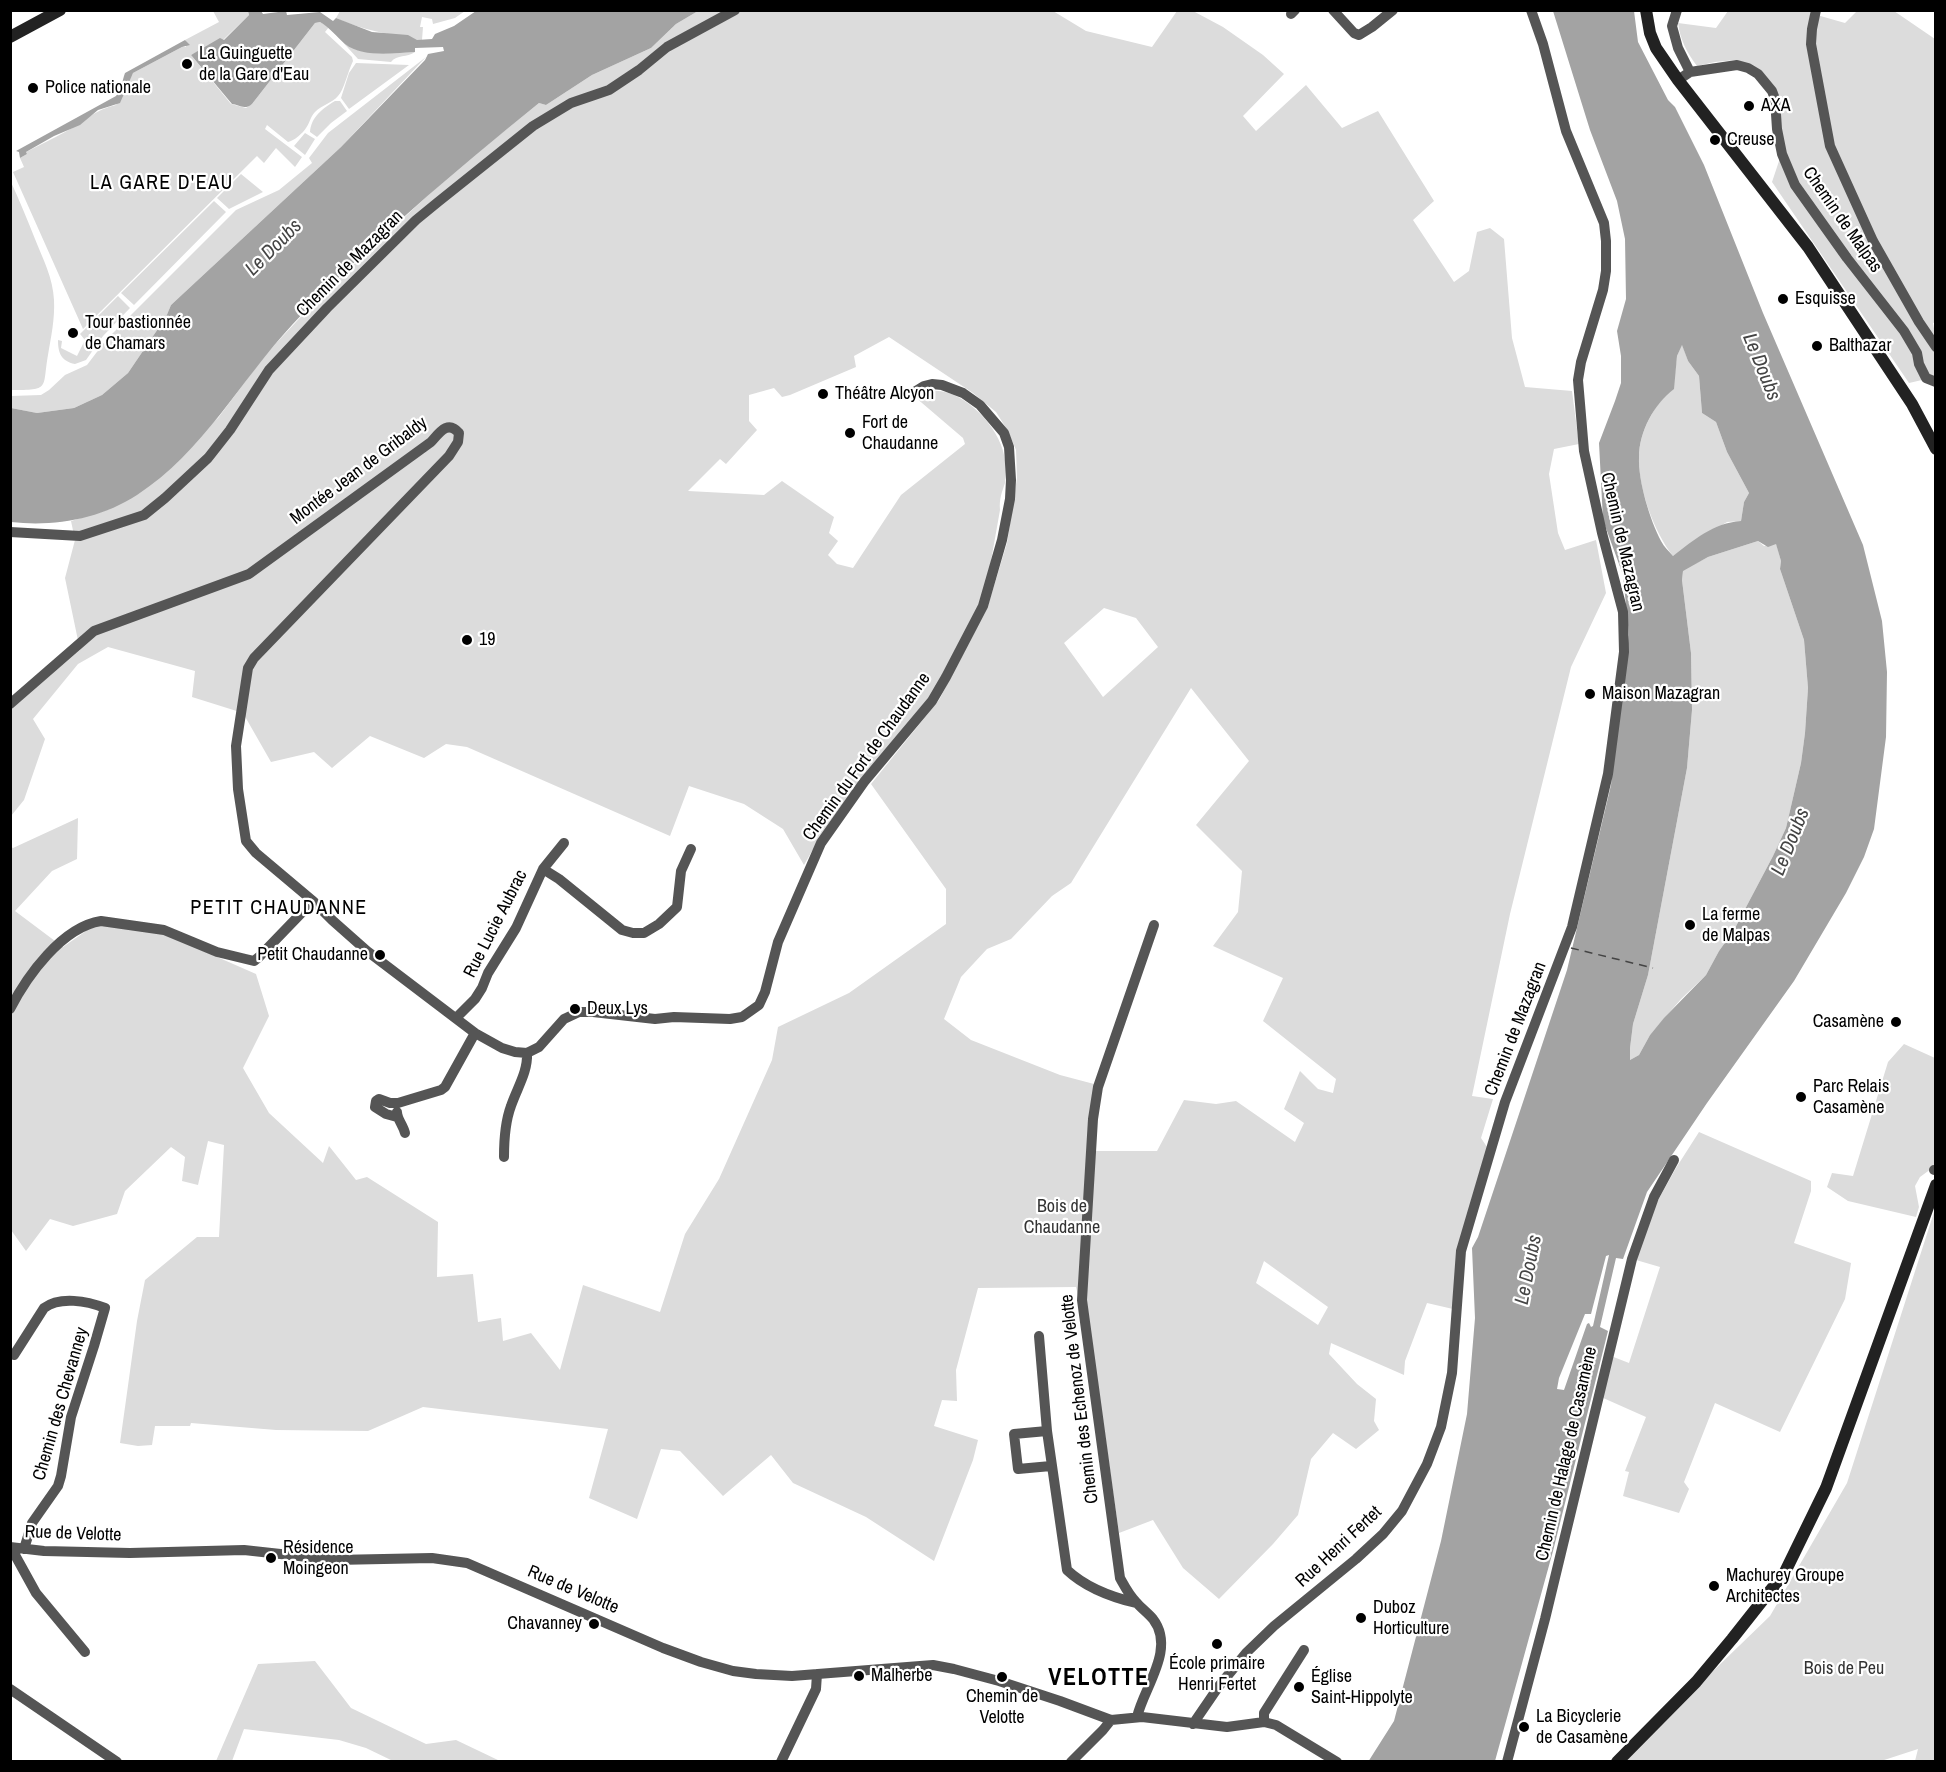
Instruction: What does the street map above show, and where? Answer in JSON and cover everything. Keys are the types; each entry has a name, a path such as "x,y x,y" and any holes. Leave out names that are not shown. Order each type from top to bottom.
{"main road":[{"path":"10,37 60,10"},
{"path":"1646,10 1650,33 1656,48 1678,80 1808,248 1912,404 1935,449"},
{"path":"1617,1761 1696,1682 1785,1572 1826,1488 1926,1201 1935,1185"}],"street":[{"name":"Chemin de Mazagran","path":"10,532 80,536 144,514 208,458 230,430 269,370 327,308 438,201 533,126 571,103 609,90 639,70 667,47 735,10"},
{"path":"1333,10 1354,33 1359,35 1393,10"},
{"name":"Chemin de Mazagran","path":"1456,1326 1461,1251 1505,1102 1572,927 1608,774 1624,652 1623,612 1602,533 1584,451 1578,380 1581,362 1603,290 1606,271 1604,223 1566,131 1543,44 1531,10"},
{"path":"1677,10 1672,26 1678,48 1690,72"},
{"name":"Chemin de Malpas","path":"1816,10 1812,44 1830,146 1873,241 1935,347"},
{"name":"Chemin de Malpas","path":"1678,80 1690,72 1737,65 1758,74 1772,91 1775,99 1777,129 1782,154 1796,185 1847,258 1904,331 1917,353 1919,364 1926,378 1935,382"},
{"name":"Chemin du Fort de Chaudanne","path":"528,1053 539,1047 564,1019 579,1012 655,1019 674,1017 730,1019 742,1017 759,1005 765,992 778,942 821,843 864,782 932,701 983,606 1002,540 1010,500 1011,472 1009,447 1004,433 980,405 963,393 942,385 932,384 911,394"},
{"name":"Montée Jean de Gribaldy","path":"10,704 94,631 249,574 430,441 444,428 450,426 455,428 459,433 458,442 449,456 254,658 248,668 236,746 238,789 246,841 256,853 313,901"},
{"name":"Rue Lucie Aubrac","path":"456,1018 475,999 482,988 488,973 516,928 543,869 564,843"},
{"path":"543,869 559,879 622,930 644,933 659,924 677,907 681,871 691,849"},
{"path":"10,1009 22,989 57,944 91,922 101,921 164,930 217,952 250,962 260,957 313,901 367,951 475,1033 502,1048 528,1053 528,1065 510,1107 504,1131 504,1157"},
{"name":"Chemin des Echenoz de Velotte","path":"1137,1717 1159,1660 1161,1647 1158,1627 1136,1603 1120,1578 1082,1300 1093,1119 1098,1087 1154,925"},
{"path":"405,1133 397,1117 386,1114 375,1107 374,1103 379,1099 398,1104 445,1088 475,1033"},
{"path":"397,1117 398,1104"},
{"name":"Chemin de Halage de Casamène","path":"1507,1761 1545,1619 1632,1259 1654,1197 1674,1160"},
{"name":"Chemin des Chevanney","path":"14,1356 44,1308 50,1304 74,1300 105,1308 71,1417 62,1476 58,1486 15,1552"},
{"name":"Rue Henri Fertet","path":"1193,1725 1219,1686 1247,1652 1274,1626 1356,1559 1383,1534 1402,1511 1427,1464 1441,1427 1452,1373 1456,1326"},
{"path":"1039,1336 1047,1431 1067,1570 1076,1578 1111,1597 1136,1603"},
{"path":"1047,1431 1014,1434 1018,1469 1052,1466"},
{"name":"Rue de Velotte","path":"15,1552 130,1553 244,1550 335,1560 432,1558 466,1563 700,1662 733,1671 792,1676 933,1665 1008,1684 1111,1720"},
{"path":"15,1552 36,1593 85,1652"},
{"path":"1264,1722 1264,1713 1304,1650"},
{"path":"781,1761 816,1689 817,1674"},
{"path":"10,1689 117,1761"},
{"path":"1071,1761 1111,1720 1137,1717 1227,1728 1264,1722 1276,1725 1337,1761"}],"green space":[{"path":"1811,10 1810,13 1845,23 1857,11 1894,11 1935,39 1936,322 1933,323 1935,377 1909,383 1772,182 1780,158 1777,95 1757,70 1735,60 1697,66 1684,46 1678,23 1716,28 1728,11"},
{"path":"213,11 248,11 249,15 223,40 191,55 231,104 246,108 252,104 315,23 320,22 329,27 325,32 352,57 353,61 344,85 338,96 315,112 305,130 293,140 288,142 267,125 265,129 302,157 295,167 276,148 264,163 257,156 83,329 13,172 24,167 20,158 27,154 26,152 96,113 116,105 133,73 186,47 185,40 219,22"},
{"path":"340,11 465,11 455,18 433,24 432,19 422,17 420,27 423,27 422,40 416,40 356,26 336,18"},
{"name":"Bois de Chaudanne","path":"698,11 1053,11 1086,31 1152,47 1177,11 1193,11 1223,27 1263,55 1284,74 1243,116 1256,131 1306,85 1342,128 1378,111 1434,201 1413,220 1454,282 1469,271 1477,232 1490,228 1504,239 1512,338 1525,387 1572,391 1579,444 1554,449 1549,474 1558,533 1565,550 1596,540 1606,593 1571,667 1510,914 1472,1096 1493,1099 1481,1138 1487,1147 1453,1309 1427,1303 1405,1361 1404,1375 1331,1343 1329,1354 1357,1384 1376,1399 1374,1421 1379,1430 1356,1449 1333,1433 1311,1459 1298,1515 1219,1599 1183,1568 1153,1520 1119,1533 1096,1372 1076,1287 978,1288 956,1370 957,1401 942,1400 934,1426 978,1440 973,1460 934,1561 866,1517 793,1483 771,1455 723,1496 680,1451 661,1449 637,1519 589,1498 608,1429 423,1407 368,1431 276,1430 191,1423 190,1426 155,1426 152,1445 138,1446 120,1443 145,1280 197,1237 219,1237 224,1145 208,1141 198,1185 182,1181 185,1157 171,1147 125,1191 117,1214 73,1226 50,1219 26,1251 11,1230 11,847 78,818 77,859 52,871 15,911 63,947 96,924 167,935 256,974 269,1016 243,1068 269,1113 323,1163 329,1146 356,1180 367,1177 438,1222 437,1277 473,1274 478,1322 501,1318 503,1341 531,1333 560,1370 583,1285 660,1312 685,1234 719,1179 772,1060 778,1027 849,993 946,924 946,889 871,784 939,700 988,606 1007,543 1017,478 1016,450 996,412 973,393 889,337 854,356 856,367 790,395 782,397 774,388 749,395 749,421 757,430 726,464 720,459 688,491 764,495 782,481 834,517 829,533 838,541 828,555 837,564 853,568 901,495 965,444 963,438 915,397 932,391 956,396 978,411 1001,444 1005,461 1005,483 1000,499 983,606 932,701 820,837 804,865 783,829 744,804 689,786 670,836 467,747 446,744 424,758 370,736 332,768 314,752 271,762 243,713 192,697 195,671 108,647 78,664 33,719 45,739 24,800 11,816 11,709 80,650 65,578 75,540 71,521 110,509 218,418 266,354 325,291 451,174 539,103 546,105 592,75 651,48 676,24","holes":["1104,608 1136,618 1158,647 1103,697 1064,643","1191,688 1249,761 1196,825 1242,871 1238,912 1213,946 1283,978 1263,1021 1336,1079 1333,1093 1318,1089 1300,1071 1284,1109 1304,1123 1295,1142 1236,1101 1216,1104 1184,1100 1157,1151 1088,1151 1094,1084 1060,1075 971,1040 944,1019 961,977 987,949 1011,939 1052,896 1071,883","1264,1261 1328,1307 1318,1325 1256,1283"]},
{"path":"341,40 355,49 371,53 415,52 391,62 358,59"},
{"path":"426,57 341,147 171,305 166,317 128,373 102,395 74,408 37,413 11,408 11,396 41,395 65,375 87,365 106,340 236,210 279,190 312,163 309,158 328,133"},
{"path":"356,63 409,65 349,109 341,98 349,73"},
{"path":"335,101 340,101 347,111 317,137 310,132 315,117"},
{"path":"305,133 315,139 305,155 294,146"},
{"path":"241,174 263,192 229,209 217,198"},
{"path":"10,180 50,276 53,292 53,321 44,381 39,388 33,389 11,390"},
{"path":"214,201 226,212 134,305 121,293"},
{"path":"118,296 130,308 103,336 86,360 75,364 63,359 58,340 62,341 61,348 77,356 85,340 80,334"},
{"path":"1682,344 1688,361 1699,376 1702,413 1716,422 1727,452 1749,493 1744,502 1741,521 1727,522 1673,556 1648,509 1641,482 1639,457 1642,438 1649,419 1660,402 1673,389 1677,356"},
{"path":"1758,541 1764,546 1776,543 1781,561 1780,569 1804,640 1808,688 1805,733 1801,763 1786,828 1734,930 1706,975 1681,999 1650,1035 1639,1055 1630,1060 1633,1024 1648,975 1687,768 1692,710 1691,653 1682,580 1683,570 1708,557"},
{"path":"1904,1044 1935,1058 1935,1166 1920,1177 1915,1186 1919,1207 1916,1217 1848,1201 1827,1187 1832,1173 1853,1176 1888,1062"},
{"path":"1699,1132 1811,1181 1811,1191 1794,1243 1851,1263 1845,1299 1780,1432 1715,1403 1684,1482 1689,1489 1679,1513 1623,1496 1629,1472 1625,1471 1646,1417 1601,1397 1611,1356 1629,1363 1660,1267 1636,1260 1656,1204"},
{"name":"Bois de Peu","path":"1935,1209 1935,1761 1915,1761 1918,1749 1878,1762 1619,1762 1770,1616 1847,1483"},
{"path":"315,1661 351,1708 426,1744 456,1740 500,1761 393,1761 366,1748 339,1740 244,1729 232,1761 216,1761 258,1664"}],"water":[{"name":"Le Doubs","path":"248,11 261,11 263,14 286,11 287,15 320,12 333,21 336,18 372,32 408,35 417,40 432,39 435,34 454,26 476,11 698,11 676,24 651,48 592,75 546,105 539,103 443,182 350,266 292,325 220,415 182,458 160,478 123,503 92,515 60,522 11,522 11,408 37,413 74,408 102,395 128,373 166,317 171,305 341,147 425,60 428,54 444,51 443,47 415,48 415,52 370,53 352,48 320,22 315,23 252,104 241,107 232,104 191,55 220,38 224,40 249,15"},
{"name":"Le Doubs","path":"1553,11 1634,11 1638,42 1668,100 1675,107 1704,165 1763,313 1863,545 1882,621 1887,672 1886,737 1874,829 1864,857 1846,893 1794,981 1647,1192 1623,1259 1616,1258 1600,1327 1608,1331 1553,1551 1495,1761 1368,1762 1394,1721 1441,1541 1467,1414 1475,1318 1472,1248 1478,1237 1567,970 1611,785 1629,635 1623,575 1603,520 1599,443 1621,383 1621,356 1617,331 1626,299 1625,239 1617,201 1590,130","holes":["1682,345 1688,361 1699,376 1702,413 1716,422 1727,452 1749,493 1744,502 1741,521 1713,529 1696,538 1673,556 1661,541 1649,512 1640,477 1639,457 1642,438 1649,419 1660,402 1674,389 1677,356","1758,541 1768,547 1776,544 1781,561 1780,569 1804,640 1808,688 1801,763 1786,828 1734,930 1706,975 1664,1018 1650,1035 1639,1055 1630,1060 1633,1024 1648,975 1687,768 1692,710 1691,653 1682,580 1683,571 1708,557","1609,1255 1593,1326 1587,1324 1564,1390 1557,1389 1559,1378 1585,1314 1591,1314 1606,1256"]},
{"path":"185,40 190,45 133,73 120,103 98,110 80,125 54,136 20,158 19,152 16,151 116,96 125,73"}],"ferry route":[{"path":"1571,948 1653,968"}],"place":[{"name":"La Guinguette de la Gare d'Eau","path":"187,64"},
{"name":"Police nationale","path":"33,88"},
{"name":"AXA","path":"1749,106"},
{"name":"Creuse","path":"1715,140"},
{"name":"Esquisse","path":"1783,299"},
{"name":"Tour bastionnée de Chamars","path":"73,333"},
{"name":"Balthazar","path":"1817,346"},
{"name":"Théâtre Alcyon","path":"823,394"},
{"name":"Fort de Chaudanne","path":"850,433"},
{"name":"19","path":"467,640"},
{"name":"Maison Mazagran","path":"1590,694"},
{"name":"La ferme de Malpas","path":"1690,925"},
{"name":"Petit Chaudanne","path":"380,955"},
{"name":"Deux Lys","path":"575,1009"},
{"name":"Casamène","path":"1896,1022"},
{"name":"Parc Relais Casamène","path":"1801,1097"},
{"name":"Résidence Moingeon","path":"271,1558"},
{"name":"Machurey Groupe Architectes","path":"1714,1586"},
{"name":"Duboz Horticulture","path":"1361,1618"},
{"name":"Chavanney","path":"594,1624"},
{"name":"École primaire Henri Fertet","path":"1217,1644"},
{"name":"Malherbe","path":"859,1676"},
{"name":"Chemin de Velotte","path":"1002,1677"},
{"name":"Église Saint-Hippolyte","path":"1299,1687"},
{"name":"La Bicyclerie de Casamène","path":"1524,1727"}],"district":[{"name":"LA GARE D'EAU","path":"162,184"},
{"name":"PETIT CHAUDANNE","path":"279,909"},
{"name":"VELOTTE","path":"1099,1679"}]}
